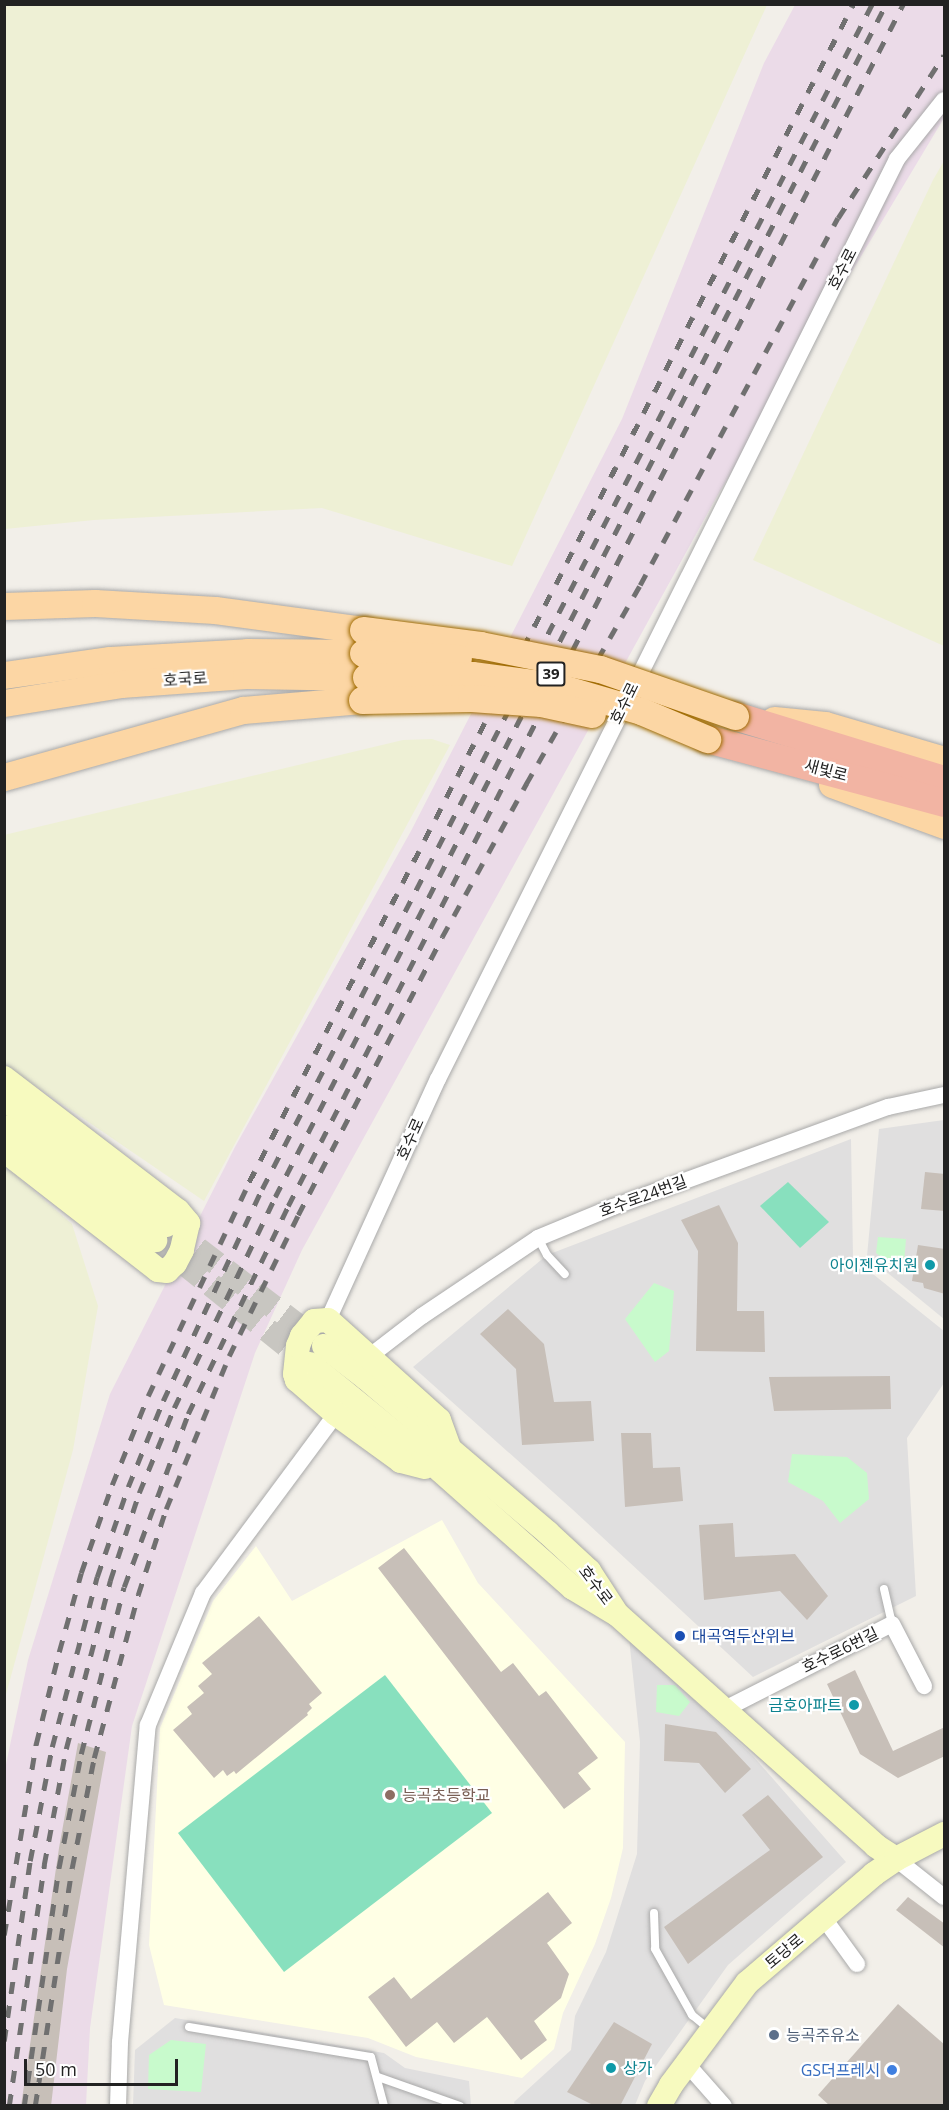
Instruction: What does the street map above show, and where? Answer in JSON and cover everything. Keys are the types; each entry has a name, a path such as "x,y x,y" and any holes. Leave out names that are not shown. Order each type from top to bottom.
{"highway":[{"name":"새빛로","path":"735,716 945,780"},
{"name":"새빛로","path":"707,739 945,803"}],"main road":[{"path":"4,606 95,603 204,609 363,665"},
{"name":"호국로","path":"4,675 110,660 247,652 363,665"},
{"name":"39","path":"363,665 473,659 588,681 735,716"},
{"path":"4,777 243,710 363,665"},
{"name":"호국로","path":"4,702 121,684 363,665"},
{"name":"39","path":"363,665 472,675 555,686 641,711 707,739"},
{"path":"735,716 825,725 945,760"},
{"path":"707,739 945,825"},
{"path":"4,1078 178,1211 188,1223 182,1251 175,1263 167,1271 158,1270 4,1150"},
{"path":"4,1098 161,1232 4,1127"},
{"path":"328,1320 370,1356 440,1420 445,1461 401,1461 336,1414 297,1380 294,1374 302,1336 314,1321 328,1320"},
{"name":"호수로","path":"317,1355 445,1461 573,1588 618,1616 876,1846 896,1859"},
{"name":"토당로","path":"659,2106 747,1983 823,1917 896,1859 945,1834"}],"street":[{"name":"호수로","path":"328,1320 438,1079 897,159 945,99"},
{"name":"호수로24번길","path":"370,1356 422,1316 538,1238 613,1207 888,1107 945,1095"},
{"path":"118,2106 120,2042 148,1725 203,1593 336,1414"},
{"name":"호수로6번길","path":"725,1709 892,1624 924,1686"},
{"path":"896,1859 945,1897"},
{"path":"823,1917 857,1964"},
{"path":"687,2064 724,2106"}],"lane":[{"path":"538,1238 547,1255 566,1274"},
{"path":"884,1589 892,1624"},
{"path":"654,1913 655,1949 692,2014 711,2031"},
{"path":"189,2027 371,2057 384,2106"},
{"path":"378,2077 460,2106"}],"shaded area":[{"path":"4,5 767,5 512,566 322,508 94,520 5,529"},
{"path":"795,5 944,5 944,118 716,498 302,1250 255,1353 132,1726 90,2028 86,2105 5,2106 5,1769 28,1660 110,1394 235,1147 411,831 622,419 764,63"},
{"path":"944,161 944,646 753,560"},
{"path":"432,739 450,745 204,1201 5,1065 4,835 403,740"},
{"path":"944,1120 944,1319 867,1256 879,1129"},
{"path":"851,1139 853,1258 944,1331 944,1383 907,1438 916,1596 753,1677 572,1509 413,1367 547,1255"},
{"path":"5,1166 72,1224 98,1306 73,1450 5,1698"},
{"name":"능곡초등학교","path":"442,1520 478,1583 625,1742 623,1848 611,1898 595,1944 563,2013 554,2049 522,2078 416,2057 368,2038 164,2005 149,1945 160,1728 213,1601 256,1546 292,1601"},
{"path":"629,1638 753,1756 846,1862 728,1965 645,2081 635,2105 515,2106 514,2102 571,2050 575,2016 606,1952 637,1854 640,1742"},
{"path":"175,2018 384,2053 405,2068 469,2081 471,2105 133,2106 135,2050"}],"green space":[{"path":"788,1182 829,1222 800,1248 760,1206"},
{"path":"878,1237 906,1239 903,1275 876,1253"},
{"path":"654,1283 674,1291 669,1351 655,1362 625,1319"},
{"path":"792,1454 847,1457 867,1473 869,1499 840,1523 823,1501 788,1482"},
{"path":"385,1675 492,1813 284,1972 178,1833"},
{"path":"657,1685 675,1685 690,1702 679,1716 656,1712"},
{"path":"171,2040 206,2044 201,2092 148,2089 149,2055"}],"building":[{"path":"925,1172 945,1174 945,1211 921,1209"},
{"path":"719,1205 738,1243 737,1311 764,1311 765,1352 696,1351 698,1251 681,1220"},
{"name":"아이젠유치원","path":"918,1245 945,1249 945,1294 924,1288 923,1283 912,1281"},
{"path":"508,1309 544,1344 554,1402 591,1401 594,1441 522,1445 516,1369 480,1334"},
{"path":"890,1376 891,1409 774,1411 769,1377"},
{"path":"621,1433 651,1433 653,1468 680,1467 683,1501 625,1507"},
{"path":"733,1523 735,1557 795,1554 828,1596 807,1620 780,1591 704,1600 699,1525"},
{"path":"404,1548 501,1672 513,1663 539,1696 546,1691 598,1758 578,1773 591,1789 564,1809 378,1568"},
{"path":"259,1616 322,1693 309,1704 312,1708 307,1713 308,1715 236,1774 234,1771 227,1776 223,1770 214,1778 173,1730 192,1714 187,1707 204,1693 198,1686 212,1674 202,1663"},
{"name":"금호아파트","path":"855,1670 893,1751 945,1727 945,1756 898,1778 860,1754 827,1684"},
{"path":"665,1724 716,1732 751,1769 725,1793 699,1763 664,1761"},
{"path":"78,1743 106,1752 67,1969 51,2106 21,2106 59,1848"},
{"path":"768,1795 823,1857 688,1964 664,1927 770,1850 742,1815"},
{"path":"548,1892 572,1923 547,1943 569,1974 561,1998 534,2021 547,2040 521,2060 487,2017 454,2043 437,2022 406,2047 368,1997 394,1977 411,1999"},
{"path":"908,1897 945,1924 945,1948 896,1910"},
{"name":"GS더프레시","path":"898,2004 945,2045 945,2106 830,2106 818,2095"},
{"name":"상가","path":"614,2022 652,2044 620,2106 595,2106 567,2092"}],"tunnel":[{"path":"169,1227 322,1344"},
{"path":"155,1240 310,1364"}],"railway":[{"path":"4,1935 36,1744 59,1652 81,1573 112,1485 148,1396 249,1182 853,4"},
{"path":"4,2041 30,1861 52,1747 97,1577 128,1487 163,1401 262,1189 872,4"},
{"path":"9,2106 44,1865 66,1749 110,1581 139,1493 174,1408 275,1197 886,4"},
{"path":"24,2106 59,1867 81,1754 124,1587 188,1414 288,1206 903,4"},
{"path":"35,2106 72,1868 94,1758 138,1595 166,1509 229,1356 298,1215 442,937 526,784 640,585 838,218 944,55"}],"place":[{"name":"아이젠유치원","path":"930,1265"},
{"name":"대곡역두산위브","path":"680,1636"},
{"name":"금호아파트","path":"854,1705"},
{"name":"능곡초등학교","path":"390,1795"},
{"name":"능곡주유소","path":"774,2035"},
{"name":"상가","path":"611,2068"},
{"name":"GS더프레시","path":"892,2070"}]}
